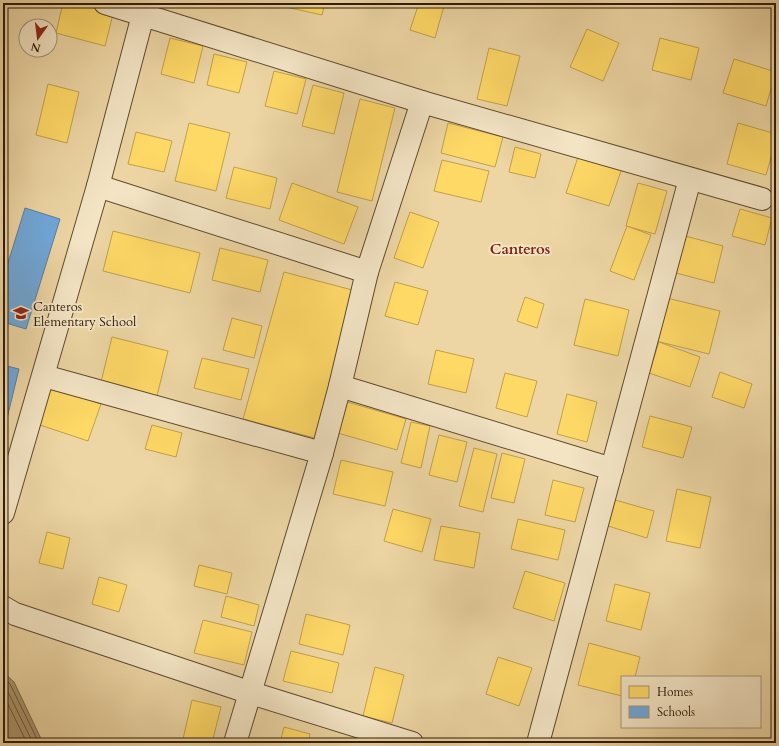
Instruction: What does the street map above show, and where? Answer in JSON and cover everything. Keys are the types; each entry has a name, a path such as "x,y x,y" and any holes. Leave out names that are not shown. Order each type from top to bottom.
{"street":[{"path":"105,3 422,102 762,199"},
{"path":"3,513 98,186 143,14"},
{"path":"235,743 322,453 340,386 367,272 422,102"},
{"path":"538,743 690,179"},
{"path":"98,186 367,272"},
{"path":"44,376 322,453"},
{"path":"340,386 612,469"},
{"path":"3,607 15,614 251,693 412,743"}],"water":[{"path":"3,672 14,682 43,743 3,743"}],"building: Homes":[{"path":"63,3 102,3 115,6 105,46 58,34 58,24"},
{"path":"268,3 325,3 322,15"},
{"path":"419,3 436,3 444,6 435,38 410,30"},
{"path":"587,29 619,43 603,81 570,67"},
{"path":"170,38 203,46 194,83 161,74"},
{"path":"660,38 699,48 691,80 652,70"},
{"path":"489,48 520,56 507,106 477,99"},
{"path":"214,54 247,62 239,93 207,85"},
{"path":"734,59 776,72 766,106 723,93"},
{"path":"274,71 306,79 297,114 265,106"},
{"path":"48,84 79,92 67,143 36,135"},
{"path":"313,85 344,93 334,134 302,126"},
{"path":"360,99 395,108 372,201 337,192"},
{"path":"189,123 230,133 216,191 175,181"},
{"path":"448,123 503,137 495,167 441,153"},
{"path":"738,123 776,134 776,140 766,175 727,164"},
{"path":"136,132 172,141 164,172 128,164"},
{"path":"515,147 541,154 535,178 509,172"},
{"path":"579,154 622,168 609,206 566,193"},
{"path":"442,160 489,171 481,202 434,191"},
{"path":"234,167 277,178 270,209 226,198"},
{"path":"292,183 358,207 344,244 279,220"},
{"path":"638,183 667,191 655,234 626,226"},
{"path":"740,209 772,218 765,245 732,236"},
{"path":"410,212 439,222 423,268 394,258"},
{"path":"627,226 651,235 634,280 610,271"},
{"path":"113,231 200,253 190,293 103,271"},
{"path":"685,236 723,246 714,283 676,273"},
{"path":"220,248 268,260 260,292 212,280"},
{"path":"284,272 356,291 315,438 243,419"},
{"path":"395,282 428,291 418,325 385,316"},
{"path":"525,297 544,304 537,328 517,321"},
{"path":"667,298 720,311 709,354 656,341"},
{"path":"585,299 629,310 618,356 574,345"},
{"path":"232,318 262,326 254,358 223,350"},
{"path":"112,337 168,351 157,396 101,382"},
{"path":"659,342 700,357 690,387 649,373"},
{"path":"436,350 474,359 466,393 428,384"},
{"path":"202,358 249,369 241,400 194,388"},
{"path":"720,372 752,384 744,408 712,397"},
{"path":"505,373 537,381 527,417 496,408"},
{"path":"44,384 101,404 88,441 31,422"},
{"path":"567,394 597,402 587,442 557,434"},
{"path":"344,401 406,419 397,450 334,432"},
{"path":"650,416 692,427 683,458 642,447"},
{"path":"411,422 430,426 421,468 401,463"},
{"path":"152,425 182,433 176,457 145,449"},
{"path":"439,435 467,442 457,482 429,475"},
{"path":"474,448 497,454 483,512 459,506"},
{"path":"502,453 525,459 514,503 491,498"},
{"path":"341,460 393,472 385,506 333,494"},
{"path":"553,480 584,488 575,522 545,515"},
{"path":"677,489 711,497 700,548 666,541"},
{"path":"615,500 654,511 647,538 608,526"},
{"path":"393,509 431,519 422,552 384,541"},
{"path":"518,519 565,530 558,560 511,549"},
{"path":"441,526 480,533 474,568 434,560"},
{"path":"47,532 70,538 63,569 39,563"},
{"path":"199,565 232,573 227,594 194,586"},
{"path":"525,571 565,583 554,621 513,608"},
{"path":"99,577 127,585 119,612 92,604"},
{"path":"615,584 650,593 641,630 606,621"},
{"path":"226,596 259,605 254,626 221,617"},
{"path":"306,614 350,625 343,655 299,644"},
{"path":"203,620 252,632 244,665 194,653"},
{"path":"589,643 640,657 635,676 621,676 621,696 578,685"},
{"path":"291,651 339,663 332,693 283,681"},
{"path":"498,657 532,668 519,706 486,694"},
{"path":"375,667 404,675 392,723 363,716"},
{"path":"192,700 221,707 212,743 197,743 183,739"},
{"path":"284,727 310,734 308,743 280,743"},
{"path":"492,738 509,743 491,743"}],"building: Schools":[{"path":"25,208 60,219 26,329 3,322 3,279"},
{"path":"3,365 19,369 3,435"}],"place":[{"name":"Canteros Elementary School","path":"21,313"}],"district":[{"name":"Canteros","path":"520,249"}]}
